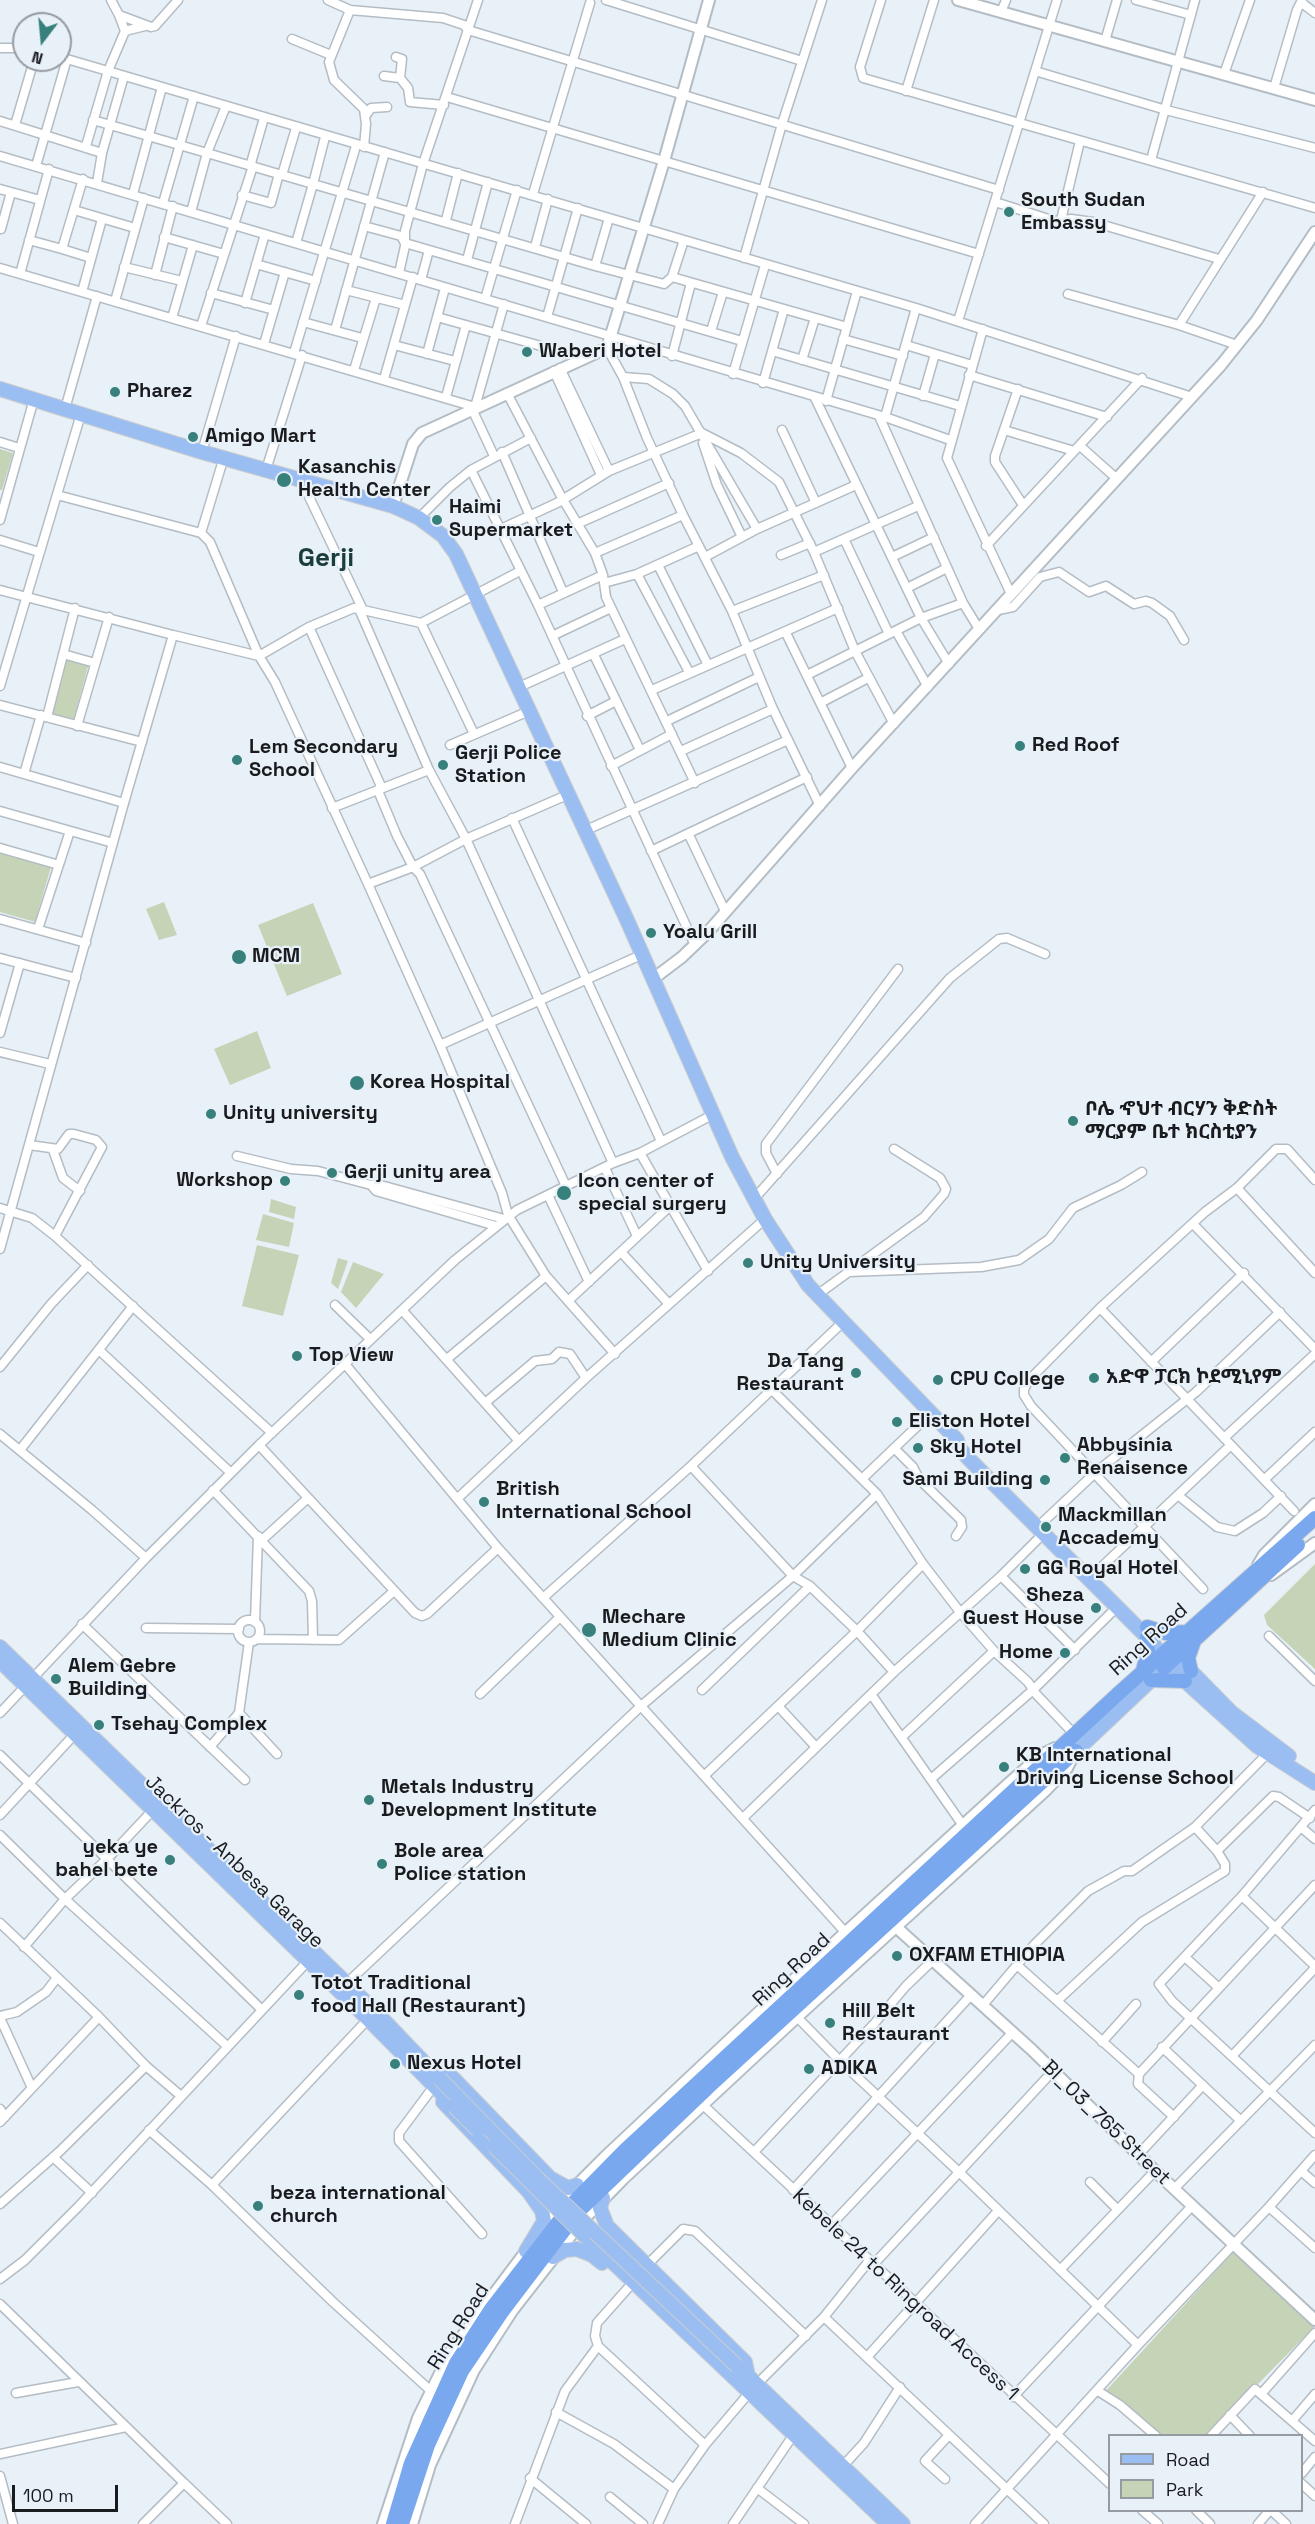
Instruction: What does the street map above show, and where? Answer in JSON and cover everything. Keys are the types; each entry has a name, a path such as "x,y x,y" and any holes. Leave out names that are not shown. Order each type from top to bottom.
{"highway":[{"name":"Ring Road","path":"1168,1658 1258,1575 1315,1518"},
{"name":"Ring Road","path":"1258,1575 1315,1530"},
{"path":"1147,1632 1190,1636 1188,1676 1147,1675 1147,1632"},
{"name":"Ring Road","path":"402,2524 428,2445 462,2371 502,2312 578,2212 1070,1748 1075,1735 1147,1675"},
{"name":"Ring Road","path":"393,2524 411,2463 456,2363 490,2309 573,2203 624,2151 1070,1748"}],"main road":[{"path":"0,389 202,452 393,506 419,518 443,536 451,546 529,711 754,1199 765,1220 817,1295 957,1440 960,1449 1094,1574 1168,1658 1251,1728 1315,1774"},
{"path":"1043,1528 1118,1607 1147,1632"},
{"path":"0,1647 28,1682 237,1885 346,1983 372,2015 427,2065 438,2085 454,2106 544,2199 843,2466 903,2524"},
{"name":"Ring Road","path":"1070,1748 1168,1658"},
{"name":"Jackros - Anbesa Garage","path":"0,1661 28,1682 74,1735 152,1811 237,1885 308,1961 372,2015 438,2085"},
{"path":"1188,1676 1224,1719 1268,1753 1315,1783"},
{"path":"427,2065 440,2068 453,2078 550,2178 568,2188 577,2185"},
{"path":"438,2085 445,2107 529,2192 543,2211 544,2221 525,2252"},
{"path":"438,2085 744,2379 794,2434 888,2524"},
{"path":"603,2198 600,2208 607,2226 745,2362 744,2379"},
{"path":"553,2256 570,2249 584,2251 600,2262 722,2377 744,2379"}],"street":[{"path":"86,146 108,71 125,31 111,0"},
{"path":"125,31 155,26 178,0"},
{"path":"328,0 350,10 443,18 464,26 468,30 999,190"},
{"path":"399,273 410,211 423,164 478,0"},
{"path":"606,0 802,61"},
{"path":"710,0 609,342 683,516 732,611 773,709 820,806"},
{"path":"744,258 782,124 822,0"},
{"path":"880,0 861,72 863,78 1315,208"},
{"path":"906,91 934,0"},
{"path":"958,0 1315,100"},
{"path":"1001,12 1005,0"},
{"path":"958,321 1017,124 1058,0"},
{"path":"1105,41 1117,0"},
{"path":"1136,0 1191,15"},
{"path":"1150,160 1166,110 1195,0"},
{"path":"1224,74 1251,0"},
{"path":"1274,88 1297,10 1302,2 1315,13"},
{"path":"533,194 590,3"},
{"path":"350,10 331,55 330,70 334,80 364,109 366,115"},
{"path":"119,15 145,26"},
{"path":"292,39 331,55"},
{"path":"396,57 402,58 400,78"},
{"path":"72,61 326,137 533,194 765,265 916,308 1142,378 1192,397"},
{"path":"1035,71 1166,110 1315,148"},
{"path":"15,125 30,72"},
{"path":"36,166 46,134 60,72"},
{"path":"97,183 109,124 124,76"},
{"path":"384,76 400,78 408,88 407,99 410,102 445,101 554,129 979,254"},
{"path":"133,194 147,135 162,87"},
{"path":"163,203 194,96"},
{"path":"191,213 207,153 226,106"},
{"path":"266,470 298,354 303,322 342,192 360,146 366,115 371,108 387,107"},
{"path":"201,326 252,166 251,162 264,118"},
{"path":"93,120 280,175 446,220 659,284 669,282 672,277 684,240"},
{"path":"0,121 86,146 102,153"},
{"path":"242,195 271,203 296,128"},
{"path":"296,243 326,137"},
{"path":"1060,220 1080,141"},
{"path":"336,330 385,152"},
{"path":"0,156 547,316 609,342 672,356 882,416 950,440"},
{"path":"20,274 49,169"},
{"path":"446,220 458,173"},
{"path":"62,249 83,179"},
{"path":"467,260 488,182"},
{"path":"0,189 40,200"},
{"path":"485,298 517,190"},
{"path":"0,230 11,192"},
{"path":"1179,325 1263,192"},
{"path":"115,302 144,198"},
{"path":"535,247 548,199"},
{"path":"995,202 1054,221 1094,222 1219,259"},
{"path":"154,275 173,206"},
{"path":"547,316 578,208"},
{"path":"74,210 135,228"},
{"path":"594,266 609,218"},
{"path":"82,292 102,219"},
{"path":"364,226 401,236 405,243 742,341"},
{"path":"652,979 695,945 852,768 1192,397 1237,345 1315,232"},
{"path":"245,303 265,234"},
{"path":"164,237 224,254"},
{"path":"29,240 91,258"},
{"path":"172,318 193,244"},
{"path":"384,379 405,306 429,250"},
{"path":"256,264 315,281"},
{"path":"732,374 765,265"},
{"path":"124,267 183,281"},
{"path":"0,268 446,396 474,408 532,515 563,592"},
{"path":"264,344 285,272"},
{"path":"672,277 847,327"},
{"path":"672,356 691,283"},
{"path":"427,354 445,288"},
{"path":"346,290 405,306"},
{"path":"826,401 857,291"},
{"path":"711,331 723,292"},
{"path":"212,293 274,310"},
{"path":"1068,294 1179,325 1237,345"},
{"path":"65,409 97,297"},
{"path":"354,370 376,298"},
{"path":"474,408 504,304"},
{"path":"916,308 894,387 882,416 918,506 963,603 980,630"},
{"path":"763,382 784,309"},
{"path":"437,317 584,358"},
{"path":"802,360 815,318"},
{"path":"303,322 362,338"},
{"path":"446,396 466,325"},
{"path":"982,329 950,440 948,462 986,546 1011,594"},
{"path":"202,452 236,336"},
{"path":"843,339 903,356"},
{"path":"393,506 416,439 432,426 584,358 609,342"},
{"path":"394,345 456,361"},
{"path":"906,345 972,364"},
{"path":"772,351 960,406"},
{"path":"923,396 935,354"},
{"path":"557,370 605,473"},
{"path":"969,375 1107,417"},
{"path":"623,377 642,378 661,385 685,406 758,529"},
{"path":"986,546 1142,378"},
{"path":"1018,389 995,462 1023,505"},
{"path":"507,393 562,498 595,553 611,608 695,783"},
{"path":"815,398 921,618 949,664"},
{"path":"0,520 3,494 34,399"},
{"path":"0,686 81,414"},
{"path":"782,430 816,503"},
{"path":"1004,430 1077,448 1116,478"},
{"path":"501,529 532,515 605,473 702,433"},
{"path":"702,433 741,453 774,475 796,512 855,651 894,724"},
{"path":"702,433 717,485 742,537"},
{"path":"419,518 450,486 471,470 531,438"},
{"path":"0,442 19,448"},
{"path":"201,533 224,457"},
{"path":"471,470 538,604 587,716 695,945"},
{"path":"301,480 361,609 429,770 466,839 538,999 637,1236"},
{"path":"577,524 669,483"},
{"path":"705,557 758,529 855,485"},
{"path":"57,495 201,533 210,542 259,656 274,682 368,884 440,1045 506,1217 546,1276 615,1354"},
{"path":"814,552 845,541 918,506"},
{"path":"595,553 683,516"},
{"path":"892,557 934,537"},
{"path":"0,540 39,552"},
{"path":"845,541 892,633 928,687"},
{"path":"781,555 810,543"},
{"path":"538,604 563,592 604,579 637,574 699,546"},
{"path":"658,565 707,663"},
{"path":"907,588 947,568"},
{"path":"0,590 259,656 309,627 347,610 361,609 421,623 520,571"},
{"path":"998,610 1013,607 1040,577 1059,572 1089,592 1106,586 1134,604 1146,601 1152,603 1170,616 1184,640"},
{"path":"637,574 689,672"},
{"path":"732,611 824,575"},
{"path":"809,674 921,618 963,603"},
{"path":"24,774 44,716 75,608"},
{"path":"552,636 611,608"},
{"path":"652,690 707,663 786,633 838,608"},
{"path":"77,726 109,616"},
{"path":"421,623 474,734"},
{"path":"309,627 380,788 386,811 413,867 420,874 566,1186"},
{"path":"786,633 809,674 852,768"},
{"path":"0,1249 50,1064 173,635"},
{"path":"517,688 625,639"},
{"path":"63,654 95,663"},
{"path":"594,655 640,750"},
{"path":"667,721 759,677"},
{"path":"822,702 868,678"},
{"path":"587,716 616,701"},
{"path":"0,705 142,742"},
{"path":"681,751 773,709"},
{"path":"450,745 529,711"},
{"path":"611,766 672,734"},
{"path":"584,831 632,812 788,740"},
{"path":"0,767 124,803"},
{"path":"332,808 429,770"},
{"path":"651,851 689,835 807,777"},
{"path":"368,884 413,867 466,839 567,795"},
{"path":"0,811 113,843"},
{"path":"512,818 661,1141"},
{"path":"38,929 70,831"},
{"path":"689,835 725,911"},
{"path":"0,848 59,865"},
{"path":"0,919 86,943"},
{"path":"754,1199 950,978 999,939 1007,938 1045,954"},
{"path":"440,1045 538,999 641,955"},
{"path":"0,958 76,978"},
{"path":"0,1033 20,963"},
{"path":"777,1174 766,1153 766,1144 898,969"},
{"path":"0,1052 50,1064"},
{"path":"0,1713 82,1624 213,1490 370,1339 506,1217 566,1186 640,1153 714,1114"},
{"path":"29,1145 53,1150 62,1147 69,1134 100,1143 99,1156 55,1236"},
{"path":"1203,1589 1096,1472 1047,1424 1024,1395 1029,1380 1100,1308 1193,1224 1237,1188 1276,1149 1283,1147 1315,1180"},
{"path":"817,1295 924,1217 937,1204 946,1189 940,1178 894,1149"},
{"path":"53,1150 63,1178 80,1191"},
{"path":"640,1153 669,1208 708,1271"},
{"path":"237,1155 291,1169 318,1171 371,1185 377,1184 506,1217"},
{"path":"848,1272 981,1267 1019,1260 1049,1239 1073,1208 1121,1185 1142,1172"},
{"path":"371,1185 376,1191 496,1226"},
{"path":"1237,1188 1315,1273"},
{"path":"548,1195 589,1282"},
{"path":"0,1208 32,1218 55,1236 272,1433"},
{"path":"568,1301 669,1208"},
{"path":"458,1498 586,1378 765,1220"},
{"path":"1193,1224 1244,1273 1315,1352 1224,1438"},
{"path":"621,1252 669,1304"},
{"path":"1,1364 51,1304 88,1265"},
{"path":"1151,1362 1244,1273"},
{"path":"447,1359 546,1276"},
{"path":"335,1305 370,1339"},
{"path":"20,1450 133,1306"},
{"path":"1100,1308 1294,1510"},
{"path":"402,1310 519,1441"},
{"path":"743,1818 894,1672 1001,1575 1096,1472 1196,1392 1280,1312"},
{"path":"543,1598 690,1466 843,1322"},
{"path":"99,1350 231,1473"},
{"path":"485,1403 535,1361 552,1359 559,1352 570,1354 586,1378"},
{"path":"345,1364 498,1548 846,1933"},
{"path":"771,1389 878,1494 923,1564 960,1612 994,1651 1028,1682 1075,1735"},
{"path":"863,1478 931,1413"},
{"path":"1265,1479 1315,1432"},
{"path":"0,1434 92,1509 146,1558"},
{"path":"259,1445 394,1591 422,1616 427,1614 498,1548"},
{"path":"1094,1574 1231,1445"},
{"path":"894,1448 913,1467 919,1479 961,1520 962,1527 956,1536"},
{"path":"690,1466 793,1576 810,1586 894,1672"},
{"path":"213,1490 309,1591 312,1600 313,1640"},
{"path":"346,1983 641,1706 793,1576 878,1494"},
{"path":"1179,1496 1217,1527 1235,1531 1263,1513 1281,1496"},
{"path":"210,1747 239,1713 253,1640 260,1629 255,1622 260,1538 308,1498"},
{"path":"1315,1504 1264,1555 1258,1575 1279,1571 1315,1543"},
{"path":"704,1776 857,1632 923,1564"},
{"path":"1001,1575 1075,1650"},
{"path":"702,1690 810,1586"},
{"path":"255,1622 243,1622 239,1629 241,1638 334,1641 345,1636 394,1591"},
{"path":"931,1779 1033,1690 1118,1607"},
{"path":"480,1694 560,1617"},
{"path":"82,1624 245,1780"},
{"path":"146,1628 239,1629"},
{"path":"1269,1636 1315,1681"},
{"path":"903,1736 994,1651"},
{"path":"871,1694 903,1736 964,1827"},
{"path":"778,1706 816,1747"},
{"path":"239,1713 277,1754"},
{"path":"0,1815 74,1735"},
{"path":"383,2524 402,2460 431,2391 467,2327 577,2185 846,1933 1041,1755 1070,1748"},
{"path":"412,2524 430,2465 474,2370 512,2311 553,2256 603,2198 1059,1777 1070,1748"},
{"path":"983,2005 1017,1965 1093,1887 1124,1871 1132,1872 1195,1827 1268,1753"},
{"path":"0,1755 261,2009"},
{"path":"1217,1851 1273,1796 1312,1814 1242,1896 1186,1958 1160,1982 1159,1986 1315,2133"},
{"path":"24,1947 65,1899 107,1860 152,1811"},
{"path":"1058,2000 1143,1922 1225,1871 1225,1864 1217,1851 1195,1827"},
{"path":"1302,1828 1315,1839"},
{"path":"0,1835 65,1899 227,2046"},
{"path":"1174,2117 1138,2084 1139,2074 1315,1885"},
{"path":"1232,2055 1315,1967 1242,1896"},
{"path":"0,1923 99,2017 146,2066 181,2096"},
{"name":"Bl_03_765 Street","path":"896,1927 983,2005 1138,2155 1234,2242 1315,2320"},
{"path":"1186,1958 1219,1988"},
{"path":"0,2279 42,2245 308,1961"},
{"path":"754,2152 840,2061 906,1986 932,1961"},
{"path":"1017,1965 1139,2074"},
{"path":"32,2088 0,2017 17,2012 46,1992 57,1979"},
{"path":"793,2190 971,1995"},
{"path":"1102,2042 1136,2004"},
{"path":"212,2185 372,2015"},
{"path":"2,2116 32,2088 99,2017"},
{"path":"797,2017 840,2061 1138,2344"},
{"path":"831,2225 1012,2033"},
{"path":"1174,2188 1315,2045"},
{"path":"1162,2047 1241,2121"},
{"path":"0,2204 53,2157 146,2066"},
{"path":"658,2524 674,2489 705,2445 744,2379 806,2336 871,2263 1053,2071"},
{"path":"438,2085 399,2133 399,2141 482,2234"},
{"path":"1138,2155 1203,2085"},
{"name":"Kebele 24 to Ringroad Access 1","path":"703,2105 1013,2397 1108,2482"},
{"path":"149,2130 212,2185 333,2302 431,2391"},
{"path":"975,2524 1098,2391 1138,2344 1269,2207 1315,2155"},
{"path":"53,2157 92,2193"},
{"path":"1060,2270 1155,2171"},
{"path":"1301,2171 1315,2183"},
{"path":"1090,2182 1117,2209"},
{"path":"1013,2397 1192,2206"},
{"path":"1269,2207 1315,2248"},
{"path":"868,2356 998,2211"},
{"path":"647,2265 683,2229 695,2231 806,2336"},
{"path":"628,2288 597,2323 595,2336 598,2346 705,2445"},
{"path":"0,2304 227,2524"},
{"path":"824,2317 1044,2524"},
{"path":"1261,2394 1315,2333"},
{"path":"515,2524 530,2478 565,2391 598,2346"},
{"path":"16,2393 78,2382"},
{"path":"843,2466 864,2443 900,2387"},
{"path":"1213,2434 1253,2390 1257,2389 1315,2440"},
{"path":"1098,2391 1120,2405 1154,2434"},
{"path":"1292,2421 1315,2394"},
{"path":"556,2412 614,2444 674,2489"},
{"path":"1230,2415 1248,2434"},
{"path":"0,2454 126,2427"},
{"path":"733,2524 794,2434"},
{"path":"945,2479 925,2461 949,2435"},
{"path":"1303,2472 1315,2457"},
{"path":"0,2476 13,2524"},
{"path":"530,2478 586,2524"},
{"path":"143,2524 184,2483"},
{"path":"1303,2485 1315,2496"},
{"path":"757,2488 804,2524"},
{"path":"610,2497 643,2524"},
{"path":"1146,2512 1158,2524"},
{"path":"1197,2512 1210,2524"},
{"path":"1258,2524 1269,2512"},
{"path":"1271,2512 1286,2524"}],"green space":[{"path":"0,449 13,453 2,490 0,490"},
{"path":"63,656 89,663 73,722 47,715"},
{"path":"0,852 51,867 35,922 0,912"},
{"path":"164,902 177,935 159,940 146,909"},
{"path":"313,903 342,974 287,996 258,925"},
{"path":"257,1031 271,1068 230,1085 214,1049"},
{"path":"271,1199 296,1207 294,1219 269,1212"},
{"path":"263,1214 294,1223 289,1247 256,1240"},
{"path":"257,1245 299,1255 283,1316 242,1306"},
{"path":"338,1258 348,1261 338,1289 331,1283"},
{"path":"353,1262 384,1274 356,1308 341,1292"},
{"path":"1315,1564 1315,1669 1267,1625 1264,1615"},
{"path":"1234,2251 1314,2327 1209,2434 1152,2434 1102,2395"}],"place":[{"name":"South Sudan Embassy","path":"1009,212"},
{"name":"Waberi Hotel","path":"527,352"},
{"name":"Pharez","path":"115,392"},
{"name":"Amigo Mart","path":"193,437"},
{"name":"Kasanchis Health Center","path":"284,480"},
{"name":"Haimi Supermarket","path":"437,520"},
{"name":"Red Roof","path":"1020,746"},
{"name":"Lem Secondary School","path":"237,760"},
{"name":"Gerji Police Station","path":"443,765"},
{"name":"Yoalu Grill","path":"651,933"},
{"name":"MCM","path":"239,957"},
{"name":"Korea Hospital","path":"357,1083"},
{"name":"Unity university","path":"211,1114"},
{"name":"ቦሌ ኆህተ ብርሃን ቅድስት ማርያም ቤተ ክርስቲያን","path":"1073,1121"},
{"name":"Gerji unity area","path":"332,1173"},
{"name":"Workshop","path":"285,1181"},
{"name":"Icon center of special surgery","path":"564,1193"},
{"name":"Unity University","path":"748,1263"},
{"name":"Top View","path":"297,1356"},
{"name":"Da Tang Restaurant","path":"856,1373"},
{"name":"አድዋ ፓርክ ኮደሚኒየም","path":"1094,1378"},
{"name":"CPU College","path":"938,1380"},
{"name":"Eliston Hotel","path":"897,1422"},
{"name":"Sky Hotel","path":"918,1448"},
{"name":"Abbysinia Renaisence","path":"1065,1458"},
{"name":"Sami Building","path":"1045,1480"},
{"name":"British International School","path":"484,1502"},
{"name":"Mackmillan Accademy","path":"1046,1527"},
{"name":"GG Royal Hotel","path":"1025,1569"},
{"name":"Sheza Guest House","path":"1096,1608"},
{"name":"Mechare Medium Clinic","path":"589,1630"},
{"name":"Home","path":"1065,1653"},
{"name":"Alem Gebre Building","path":"56,1679"},
{"name":"Tsehay Complex","path":"99,1725"},
{"name":"KB International Driving License School","path":"1004,1767"},
{"name":"Metals Industry Development Institute","path":"369,1800"},
{"name":"yeka ye bahel bete","path":"170,1860"},
{"name":"Bole area Police station","path":"382,1864"},
{"name":"OXFAM ETHIOPIA","path":"897,1956"},
{"name":"Totot Traditional food Hall (Restaurant)","path":"299,1995"},
{"name":"Hill Belt Restaurant","path":"830,2023"},
{"name":"Nexus Hotel","path":"395,2064"},
{"name":"ADIKA","path":"809,2069"},
{"name":"beza international church","path":"258,2206"}],"district":[{"name":"Gerji","path":"326,559"}]}
